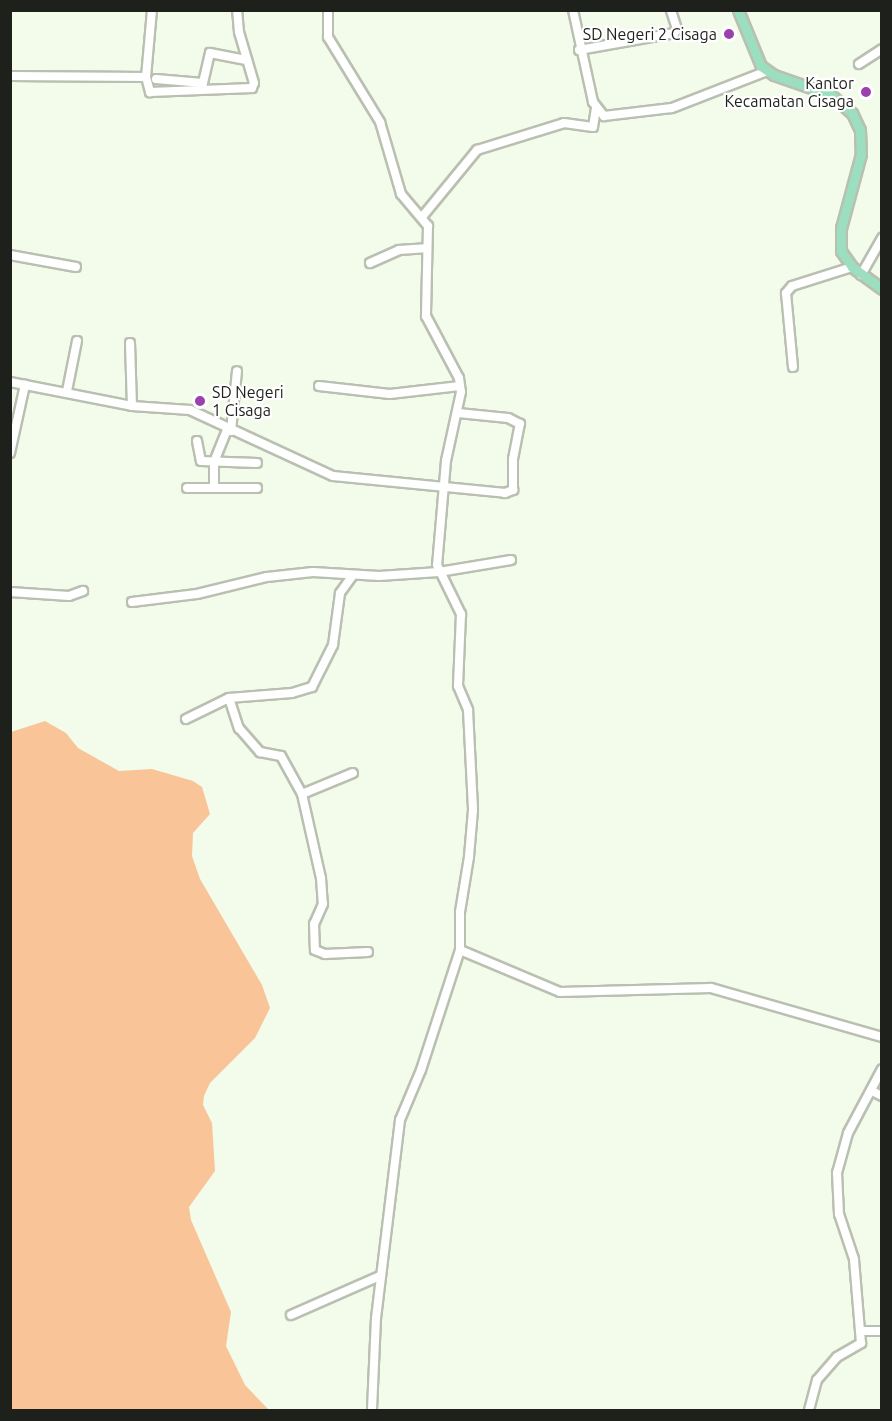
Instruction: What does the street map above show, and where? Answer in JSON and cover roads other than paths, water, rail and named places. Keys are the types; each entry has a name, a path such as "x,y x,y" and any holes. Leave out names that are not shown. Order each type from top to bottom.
{"main road":[{"path":"738,10 752,52 767,71 831,95 846,105 857,123 861,154 840,236 841,251 852,267 882,289"}],"street":[{"path":"152,10 146,77 150,92 249,89 254,83 237,10"},
{"path":"328,10 328,37 380,122 401,194 422,217 430,233 425,248 427,321 460,386 458,413 446,460 446,486 437,550 439,572 461,614 458,686 468,710 473,810 460,912 460,950 421,1070 400,1120 380,1276 372,1410"},
{"path":"422,217 477,150 564,123 593,127 596,108 579,50 573,10"},
{"path":"579,50 674,33 677,29 671,10"},
{"path":"859,64 882,49"},
{"path":"156,79 203,83 210,53 247,60"},
{"path":"596,108 604,116 614,117 672,108 767,71"},
{"path":"10,76 146,77"},
{"path":"861,275 882,238"},
{"path":"370,263 399,250 425,248"},
{"path":"10,255 76,267"},
{"path":"793,367 786,293 792,286 852,267"},
{"path":"66,391 77,341"},
{"path":"130,343 132,406"},
{"path":"214,488 214,462 229,430 237,371"},
{"path":"10,382 66,391 132,406 187,409 229,430 289,454 318,473 505,493 515,487 513,465 520,424 508,418 458,413"},
{"path":"10,453 25,385"},
{"path":"319,386 390,394 460,386"},
{"path":"197,441 199,460 257,463"},
{"path":"187,488 257,488"},
{"path":"132,602 197,594 267,577 313,572 353,575 439,572 511,560"},
{"path":"186,719 229,698 292,693 312,687 333,645 340,593 353,575"},
{"path":"10,592 69,596 83,591"},
{"path":"229,698 239,728 260,752 281,756 302,794 321,878 323,904 314,924 315,950 325,954 368,952"},
{"path":"302,794 353,772"},
{"path":"460,950 560,992 711,988 882,1037"},
{"path":"809,1410 817,1380 837,1357 859,1346 862,1331 854,1259 839,1214 837,1173 848,1133 882,1070"},
{"path":"872,1091 882,1096"},
{"path":"291,1316 380,1276"},
{"path":"862,1331 882,1331"}],"place":[{"name":"SD Negeri 2 Cisaga","path":"729,34"},
{"name":"Kantor Kecamatan Cisaga","path":"866,92"},
{"name":"SD Negeri 1 Cisaga","path":"200,401"}]}
